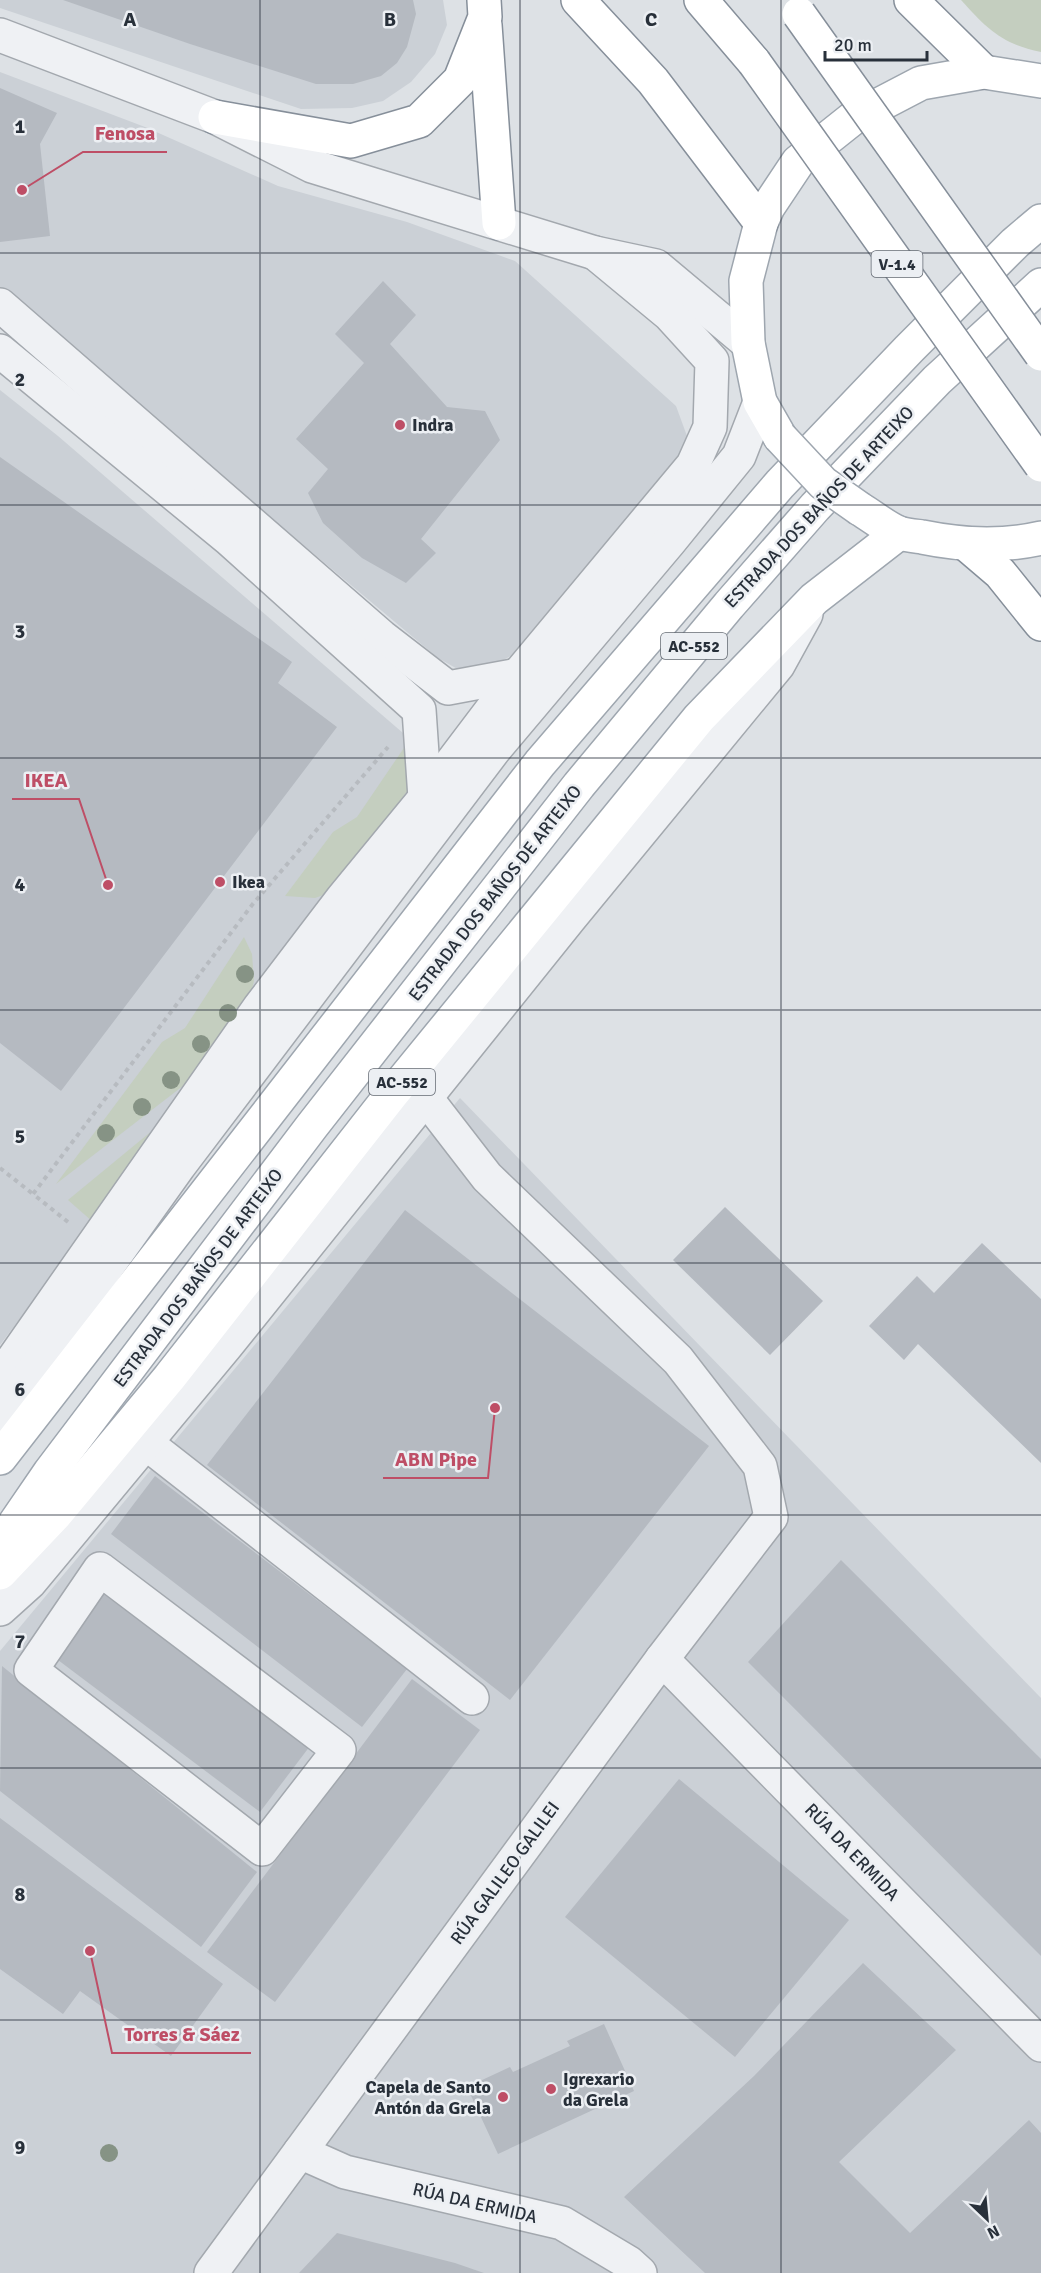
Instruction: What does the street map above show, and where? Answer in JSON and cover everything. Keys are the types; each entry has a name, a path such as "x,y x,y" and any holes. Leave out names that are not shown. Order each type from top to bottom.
{"main road":[{"path":"578,0 653,81 761,223"},
{"name":"V-1.4","path":"701,0 754,62 1041,465"},
{"path":"911,0 984,72"},
{"path":"793,7 1041,354"},
{"path":"215,117 351,141 419,121 460,80 484,8"},
{"path":"484,8 499,223"},
{"path":"1041,81 984,72 921,83 852,119 798,162 768,207 761,223 747,281 748,343 760,402 780,437 823,483 899,533 966,544 1020,543 1041,538"},
{"name":"AC-552","path":"0,1458 540,763 780,484 909,349 1041,220"},
{"name":"ESTRADA DOS BAÑOS DE ARTEIXO","path":"0,1545 50,1472 312,1126 579,785 729,605 815,507 937,380 1041,285"},
{"name":"AC-552","path":"15,1577 55,1515 169,1378 391,1095 699,717 814,599 899,533"},
{"path":"966,544 1000,573 1041,624"}],"street":[{"path":"0,35 215,117 312,166 595,253 656,266 748,343"},
{"path":"0,1378 259,1008 342,899 425,798 518,675 693,465 710,427 712,361 670,315 595,253"},
{"path":"0,305 382,637 448,688 518,675 670,541"},
{"path":"0,351 229,539 419,710 425,798"},
{"path":"0,1417 179,1166 469,782 739,456 760,402"},
{"path":"0,1610 15,1577 146,1443 778,665 814,599"},
{"name":"RÚA GALILEO GALILEI","path":"211,2273 662,1659 771,1517 760,1466 678,1360 487,1178 426,1098"},
{"path":"146,1443 472,1698"},
{"path":"100,1569 339,1750 262,1849 31,1670 66,1619 100,1569"},
{"path":"15,1577 66,1619"},
{"name":"RÚA DA ERMIDA","path":"662,1659 1041,2045"},
{"name":"RÚA DA ERMIDA","path":"300,2152 345,2172 562,2223 629,2262 640,2273"}],"path":[{"path":"33,1194 252,905 419,710"},
{"path":"0,1168 74,1227"}],"shaded area":[{"path":"0,0 443,0 447,25 435,54 411,82 383,101 352,108 301,109 0,8"},
{"path":"0,72 145,127 278,186 407,222 515,261 676,406 687,436 678,464 523,649 491,667 461,671 438,658 0,291"},
{"path":"0,390 58,436 410,739 339,881 93,1222 0,1345"},
{"path":"460,1098 1041,1698 1041,2273 0,2273 0,1651"}],"green space":[{"path":"961,0 1041,0 1041,52 1005,40 987,27"},
{"path":"410,739 408,790 332,892 315,898 285,896 333,832 357,817"},
{"path":"244,937 252,954 254,981 247,1009 201,1072 56,1184 162,1042 185,1028"},
{"path":"170,1116 93,1222 68,1200"}],"building":[{"path":"63,0 413,0 416,14 407,47 397,63 381,76 353,84 316,84"},
{"path":"0,88 57,113 40,144 50,236 0,242"},
{"name":"Indra","path":"383,281 416,315 390,344 447,407 485,411 500,440 421,539 436,553 406,583 362,558 323,523 308,493 328,469 296,439 364,363 335,334"},
{"name":"Ikea","path":"0,457 292,662 278,683 337,727 61,1091 0,1043"},
{"path":"725,1207 823,1301 770,1355 673,1260"},
{"path":"405,1210 709,1446 510,1700 207,1465"},
{"path":"982,1243 1041,1299 1041,1463 918,1344 904,1360 869,1326 917,1276 934,1293"},
{"path":"155,1476 407,1669 362,1727 111,1534"},
{"path":"841,1560 1041,1759 1041,1956 748,1662"},
{"path":"104,1591 310,1746 260,1812 54,1657"},
{"path":"2,1666 257,1872 201,1947 0,1791"},
{"path":"412,1679 480,1730 275,2002 207,1952"},
{"path":"679,1779 849,1920 735,2057 565,1917"},
{"path":"0,1818 223,1984 171,2056 80,1991 63,2014 0,1969"},
{"path":"863,1963 956,2050 839,2162 910,2233 1029,2120 1041,2133 1041,2273 705,2273 624,2197 754,2076"},
{"name":"Igrexario da Grela","path":"604,2024 634,2091 498,2154 467,2087 510,2067 513,2072 570,2046 567,2041"},
{"path":"337,2233 455,2263 484,2273 299,2273"}],"place":[{"name":"Fenosa","path":"22,190"},
{"name":"Indra","path":"400,425"},
{"name":"Ikea","path":"220,882"},
{"name":"IKEA","path":"108,885"},
{"name":"ABN Pipe","path":"495,1408"},
{"name":"Torres & Sáez","path":"90,1951"},
{"name":"Igrexario da Grela","path":"551,2089"},
{"name":"Capela de Santo Antón da Grela","path":"503,2097"}]}
